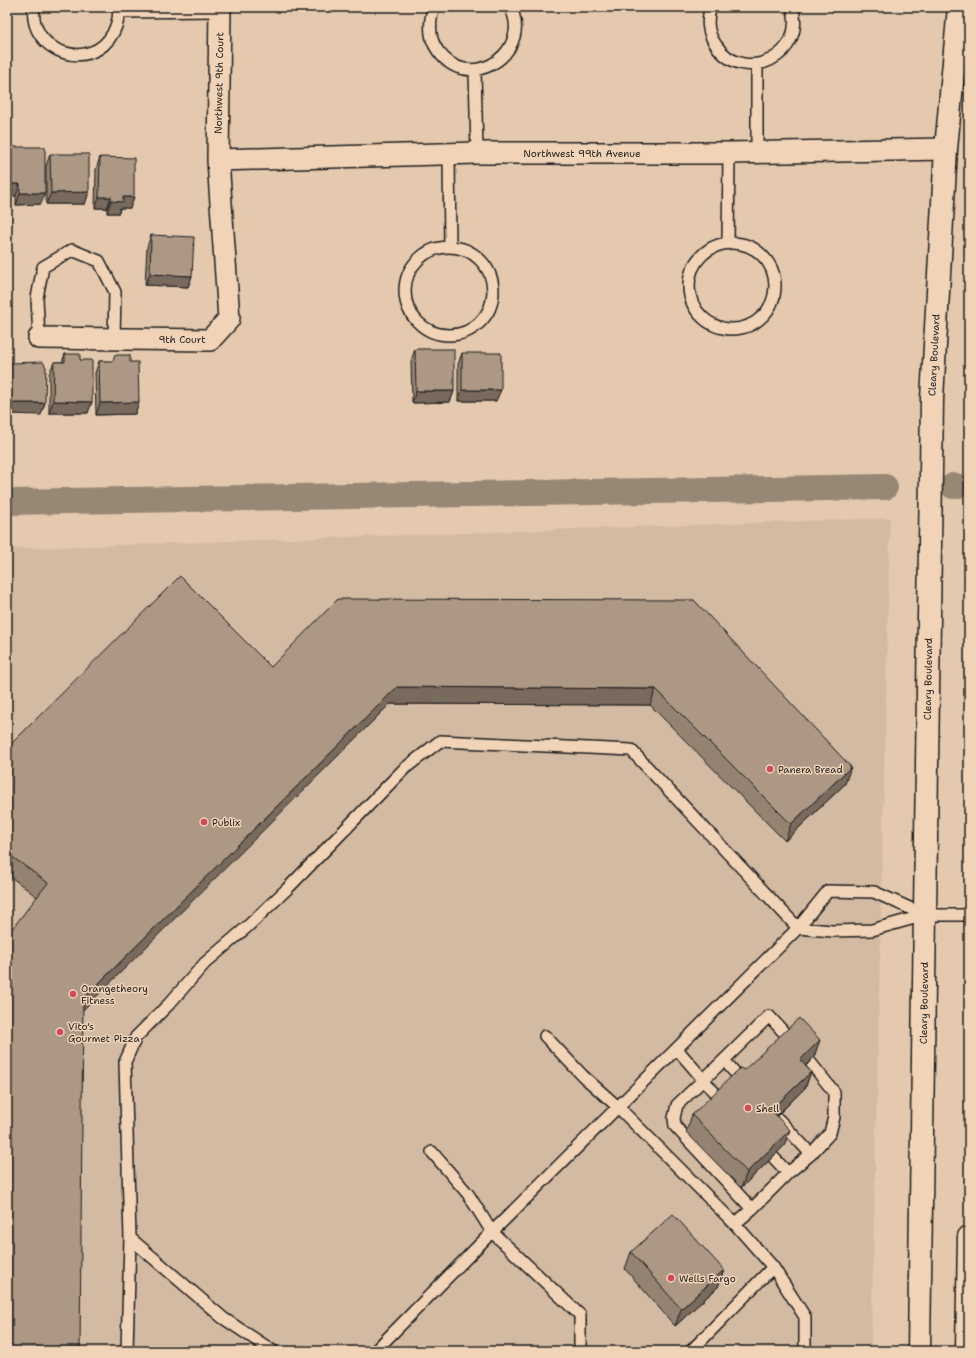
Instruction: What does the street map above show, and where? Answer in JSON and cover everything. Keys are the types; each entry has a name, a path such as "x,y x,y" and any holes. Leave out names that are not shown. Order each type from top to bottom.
{"street":[{"name":"Cleary Boulevard","path":"919,1351 932,399 946,149 959,7"},
{"name":"Northwest 9th Court","path":"218,160 220,9"},
{"name":"Northwest 99th Avenue","path":"218,160 477,153 729,153 946,149"},
{"name":"9th Court","path":"39,338 210,340 229,319 218,160"},
{"path":"967,1351 969,1237"}],"lane":[{"path":"34,7 37,29 44,41 56,50 70,55 85,54 98,49 110,40 116,27 119,10 220,9"},
{"path":"435,7 430,24 432,38 438,51 448,62 461,68 476,70 489,67 501,59 510,49 514,36 515,22 510,7"},
{"path":"711,7 708,26 712,40 720,51 731,60 743,64 757,64 772,60 783,51 792,38 795,23 792,7"},
{"path":"757,64 757,152"},
{"path":"476,70 477,153"},
{"path":"728,243 729,153"},
{"path":"449,154 450,247"},
{"path":"728,243 742,244 755,249 766,259 772,272 775,286 773,299 766,312 756,322 743,328 729,329 715,325 703,317 694,306 690,293 690,279 694,265 703,254 715,246 728,243"},
{"path":"450,247 464,250 476,256 485,266 491,279 493,293 490,306 484,318 474,328 461,334 447,336 432,332 420,324 410,312 405,298 406,282 411,268 422,256 435,249 450,247"},
{"path":"39,338 37,298 43,267 72,250 99,261 115,292 114,339"},
{"path":"127,1351 130,1238 125,1062 136,1037 169,1004 205,963 247,927 287,889 404,769 440,741 631,750 798,928 832,931 872,930 925,915 969,915"},
{"path":"375,1351 492,1232 798,928 828,891 874,892 925,915"},
{"path":"752,1209 675,1126 674,1118 677,1105 769,1016 789,1038"},
{"path":"545,1036 583,1076 618,1107 735,1224 773,1267 805,1317 805,1351"},
{"path":"677,1049 720,1099"},
{"path":"724,1060 743,1082"},
{"path":"735,1224 810,1154 830,1133 834,1117 834,1092 810,1062"},
{"path":"776,1116 810,1154"},
{"path":"432,1152 468,1194 492,1232 580,1315 580,1351"},
{"path":"773,1157 788,1173"},
{"path":"130,1238 223,1318 273,1351"},
{"path":"692,1351 773,1267"}],"shaded area":[{"path":"890,518 871,1351 7,1351 7,549"}],"building":[{"path":"7,147 45,147 45,193 20,193 20,184 9,184 9,180 7,180"},
{"path":"50,154 89,154 89,192 51,193"},
{"path":"100,157 134,158 134,197 123,197 123,202 111,201 111,197 99,197"},
{"path":"7,190 11,191 10,226 7,226"},
{"path":"151,235 194,237 192,276 150,274"},
{"path":"7,282 9,282 8,319 7,319"},
{"path":"415,349 454,349 454,391 416,391"},
{"path":"462,353 501,353 501,390 462,390"},
{"path":"65,354 80,354 80,360 92,360 92,402 53,401 54,362 65,362"},
{"path":"115,355 130,355 130,362 138,362 139,402 100,403 99,361 113,361"},
{"path":"43,362 46,367 45,403 7,403 7,366 10,363"},
{"path":"180,576 271,667 338,599 694,600 851,767 791,824 656,689 397,687 83,999 80,1351 7,1351 7,935 48,883 7,853 7,748"},
{"name":"Shell","path":"799,1018 820,1040 800,1060 811,1072 771,1110 790,1130 747,1172 692,1115 740,1068 744,1070"},
{"name":"Wells Fargo","path":"673,1214 724,1270 681,1309 631,1252"}],"waterway":[{"path":"7,502 885,487"}],"place":[{"name":"Panera Bread","path":"770,769"},
{"name":"Publix","path":"204,822"},
{"name":"Orangetheory Fitness","path":"73,994"},
{"name":"Vito's Gourmet Pizza","path":"60,1032"},
{"name":"Shell","path":"748,1108"},
{"name":"Wells Fargo","path":"671,1278"}]}
